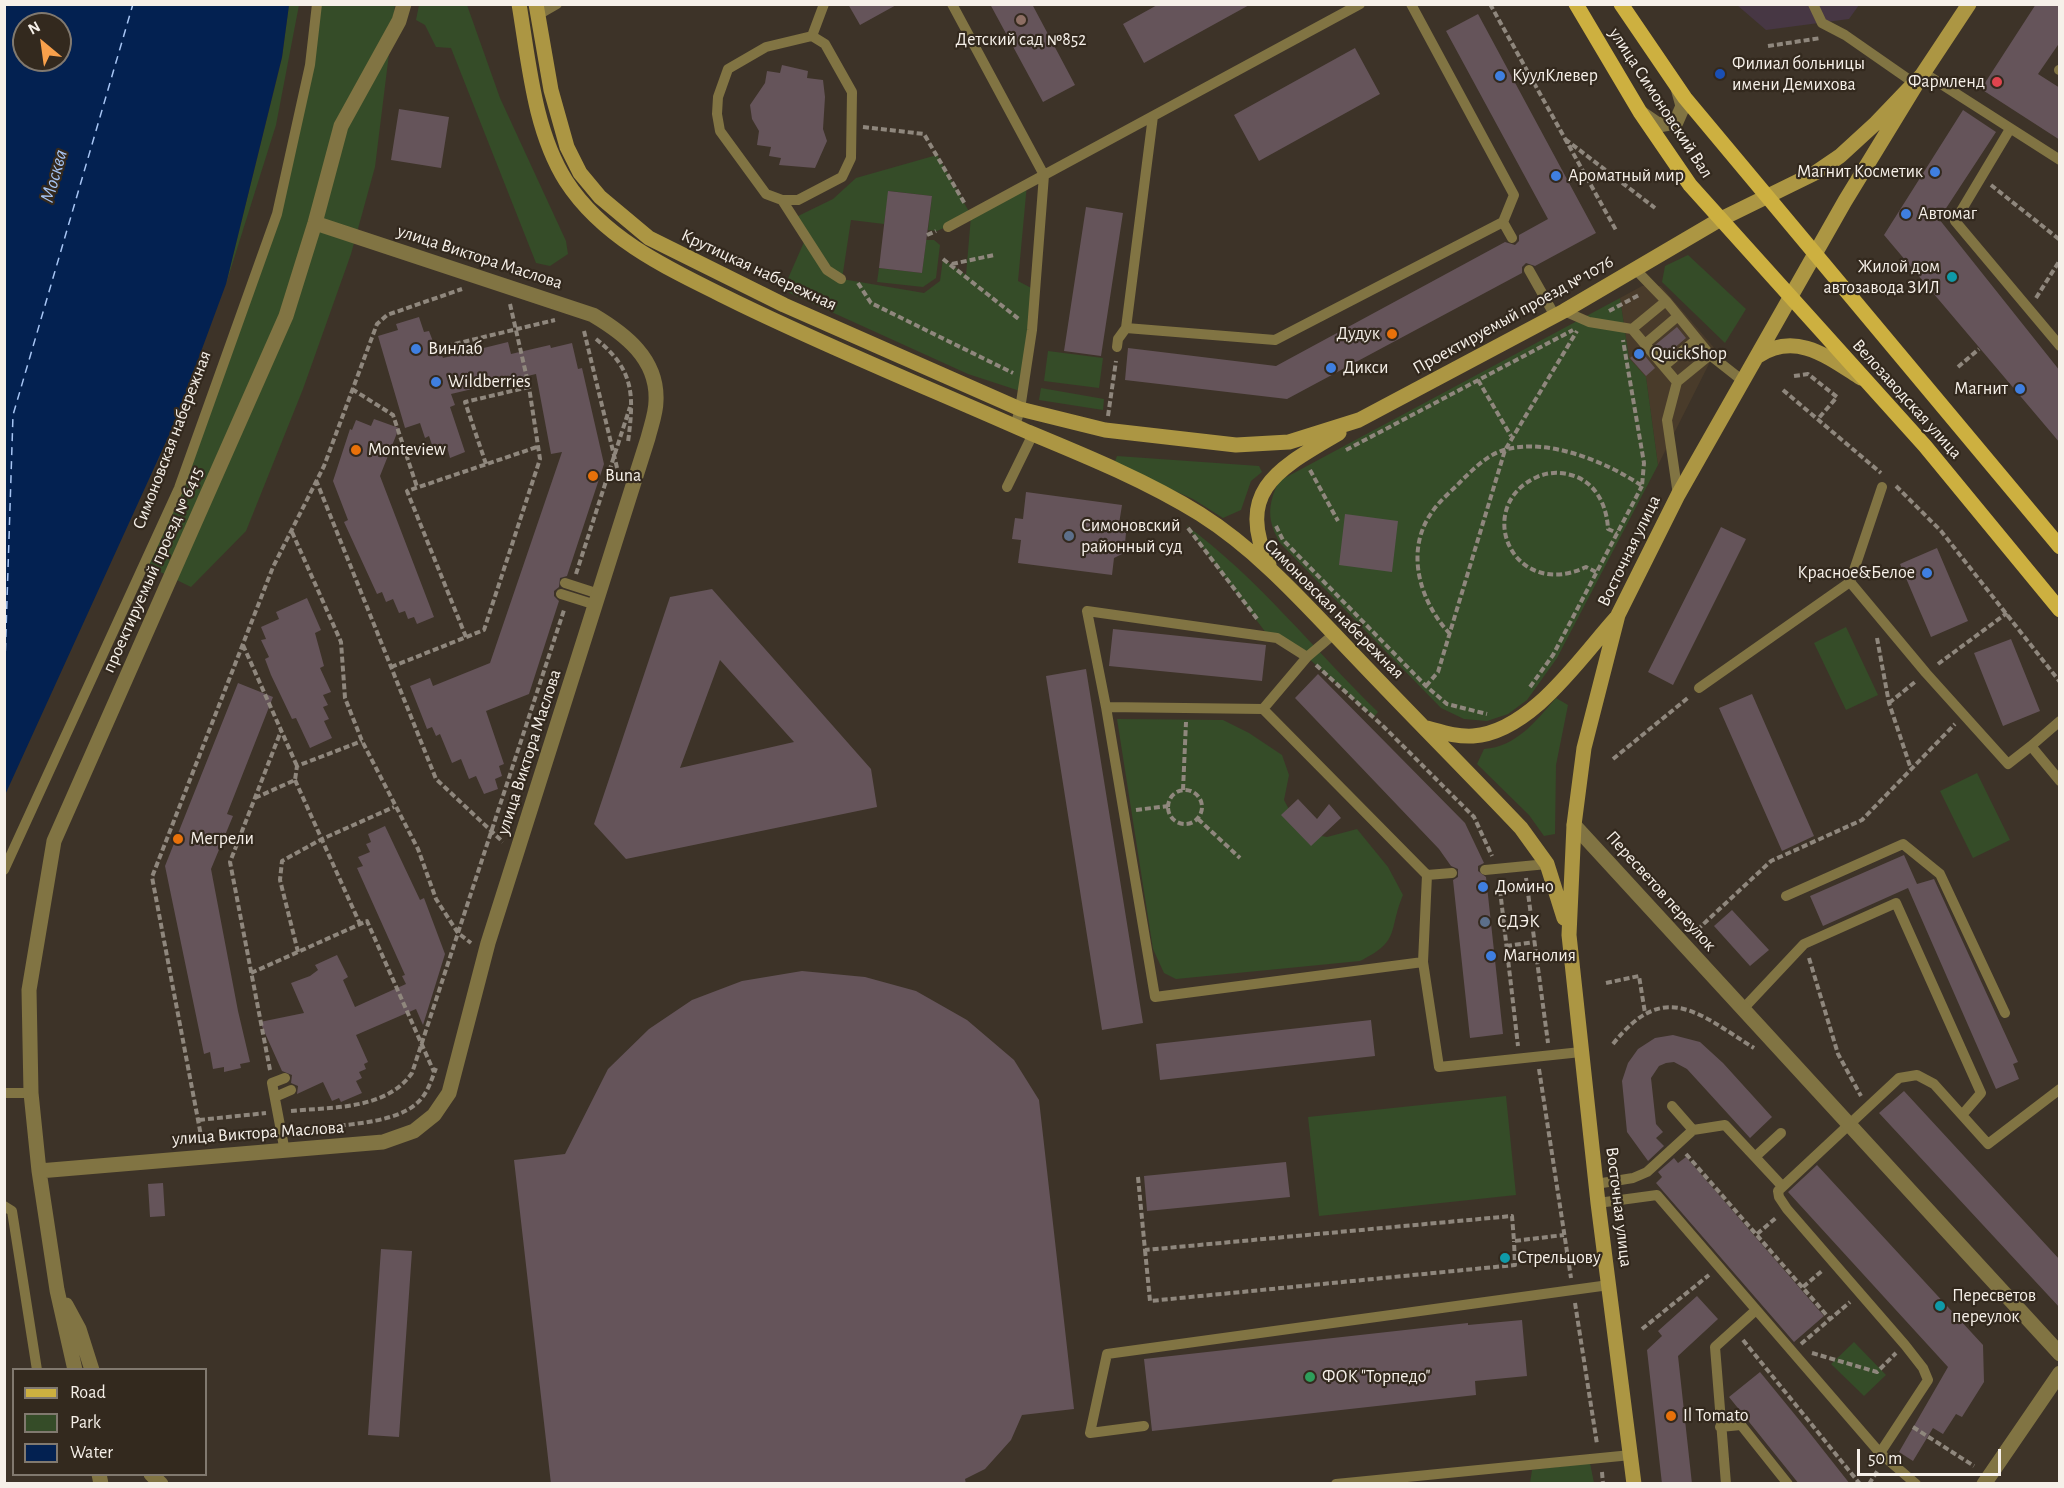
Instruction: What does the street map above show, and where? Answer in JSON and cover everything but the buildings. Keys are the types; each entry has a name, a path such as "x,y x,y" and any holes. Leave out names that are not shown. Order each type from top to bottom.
{"main road":[{"name":"Крутицкая набережная","path":"519,4 536,99 551,154 567,183 590,210 638,252 773,320 1015,426"},
{"name":"улица Симоновский Вал","path":"1576,4 1640,112 1690,185 1719,220"},
{"name":"улица Симоновский Вал","path":"1621,4 1678,88 1768,196"},
{"path":"1920,77 1969,4"},
{"name":"Крутицкая набережная","path":"539,8 551,90 567,147 580,173 600,197 649,238 784,305 1020,409 1105,430"},
{"name":"Проектируемый проезд № 1076","path":"1105,430 1207,443 1261,446 1289,442 1359,420 1559,314 1719,220 1815,173 1840,156 1920,77"},
{"name":"Восточная улица","path":"1634,1484 1598,1203 1569,935 1574,825 1584,748 1618,615 1678,495 1816,252 1920,77"},
{"name":"Велозаводская улица","path":"1768,196 2060,547"},
{"name":"Велозаводская улица","path":"1719,220 1925,446 2060,610"},
{"path":"1758,356 1767,350 1798,344 1817,350 1864,380"},
{"path":"1272,569 1262,549 1257,529 1258,508 1267,483 1284,466 1359,420"},
{"name":"Симоновская набережная","path":"1015,426 1196,512 1272,569 1521,828 1547,864"},
{"path":"1424,727 1448,734 1472,736 1497,731 1516,721 1537,705 1618,615"},
{"name":"Восточная улица","path":"1547,864 1557,890 1569,935"}],"street":[{"name":"проектируемый проезд № 6415","path":"75,1368 57,1290 39,1172 32,1093 29,990 54,841 286,316 315,224 341,126 399,21 404,4"},
{"path":"1640,112 1658,125 1676,122 1683,106 1678,88"},
{"name":"улица Виктора Маслова","path":"39,1172 204,1148 285,1152 383,1142 414,1131 434,1115 449,1093 488,943 648,438 656,401 654,376 642,354 624,334 593,315 315,224"},
{"name":"Пересветов переулок","path":"1574,825 1742,1010 2059,1351"},
{"path":"57,1290 79,1329 91,1368"},
{"path":"1984,1484 2060,1373"}],"lane":[{"name":"Симоновская набережная","path":"4,870 179,488 277,214 310,65 317,4"},
{"path":"812,36 824,4"},
{"path":"952,4 1044,175 1032,330 1020,409 1015,426"},
{"path":"948,227 1360,4"},
{"path":"1126,328 1275,340 1503,222 1514,195 1411,4"},
{"path":"1813,4 1822,23 1920,77 2060,160"},
{"path":"539,8 556,5"},
{"path":"812,36 825,44 852,92 851,158 842,177 798,200 782,200 766,194 720,131 717,114 718,97 728,69 766,47 812,36"},
{"path":"1117,352 1118,339 1126,328 1154,116"},
{"path":"2010,129 1955,221 2060,346"},
{"path":"782,200 827,270 841,279"},
{"path":"1503,222 1512,238"},
{"path":"1529,270 1559,314 1632,329 1677,382"},
{"path":"1636,270 1710,355 1743,381"},
{"path":"1632,329 1666,302"},
{"path":"1645,344 1678,316"},
{"path":"1664,366 1697,339"},
{"path":"1678,495 1667,420 1677,382 1710,355"},
{"path":"1007,488 1033,434"},
{"path":"1699,688 1850,582 1882,487"},
{"path":"1850,582 1926,673 2008,765 2060,721"},
{"path":"569,584 597,600"},
{"path":"565,595 597,600"},
{"path":"1306,657 1277,638 1087,611 1106,707 1155,997 1423,962"},
{"path":"1263,709 1306,657 1334,634"},
{"path":"1106,707 1263,709 1427,875 1423,962 1439,1067 1581,1052"},
{"path":"2031,746 2060,781"},
{"path":"1786,896 1903,844 1940,874 2005,1013"},
{"path":"1485,870 1547,864"},
{"path":"1427,875 1452,873"},
{"path":"1742,1010 1804,944 1896,903 1981,1093 1962,1115"},
{"path":"1880,1454 1928,1380 1923,1368 1905,1345 1787,1209 1778,1191 1899,1078 1917,1075 1934,1084 1988,1144 2060,1089"},
{"path":"285,1078 272,1083 285,1152"},
{"path":"275,1096 291,1090"},
{"path":"4,1093 32,1093"},
{"path":"1672,1106 1693,1130"},
{"path":"1596,1184 1634,1178 1647,1172 1693,1130 1725,1125 1782,1186"},
{"path":"1755,1157 1780,1133"},
{"path":"1598,1203 1657,1195 1880,1454 1916,1484"},
{"path":"4,1206 12,1211 37,1368"},
{"path":"1144,1426 1090,1433 1107,1354 1609,1285"},
{"path":"1726,1484 1715,1347 1756,1310"},
{"path":"1720,1427 1741,1425 1788,1484"},
{"path":"1336,1484 1407,1480 1631,1455"}],"path":[{"path":"1490,4 1617,232"},
{"path":"1768,46 1845,35"},
{"path":"852,126 924,134 971,215"},
{"path":"1563,138 1655,208"},
{"path":"1981,177 2060,240"},
{"path":"951,264 994,255"},
{"path":"944,259 1032,330"},
{"path":"2038,296 2060,260"},
{"path":"214,1140 204,1148 152,877 273,567 324,466 377,324 387,315 488,280"},
{"path":"858,283 871,303 985,361 1025,378"},
{"path":"463,289 472,292"},
{"path":"1589,322 1639,295"},
{"path":"500,300 519,307"},
{"path":"391,667 484,630 540,459 529,387 510,303"},
{"path":"1524,696 1553,655 1642,486 1644,463 1617,307"},
{"path":"446,346 559,319 549,316"},
{"path":"579,327 614,354 625,370 632,401 627,445"},
{"path":"1342,453 1579,327 1510,436 1438,672 1426,686"},
{"path":"584,331 620,481 624,463"},
{"path":"1958,367 1980,349"},
{"path":"1108,413 1117,352"},
{"path":"1794,376 1808,374 1837,397 1818,419"},
{"path":"1478,380 1510,436"},
{"path":"486,464 465,402 529,387"},
{"path":"352,390 393,415 417,488"},
{"path":"1783,390 1890,480 1941,531 2060,682"},
{"path":"569,584 632,401"},
{"path":"466,637 407,491 537,447"},
{"path":"1450,634 1433,612 1424,593 1418,569 1418,545 1431,514 1489,457 1505,450 1533,448 1579,456 1607,465 1642,486"},
{"path":"1301,474 1321,464"},
{"path":"1310,470 1338,521"},
{"path":"1596,572 1586,567 1571,574 1555,576 1539,573 1525,566 1514,554 1507,540 1504,524 1511,500 1527,481 1544,474 1562,472 1579,478 1593,488 1603,502 1608,529 1617,534"},
{"path":"316,480 436,779 505,844 509,833"},
{"path":"1274,518 1283,540 1426,686 1447,704 1486,715 1496,710"},
{"path":"1186,525 1269,637"},
{"path":"291,531 341,642 345,698 362,741 394,807 418,849 436,899 458,933 473,945 477,934"},
{"path":"198,1120 360,1104 384,1097 402,1087 412,1073 565,595"},
{"path":"1871,607 1889,703 1911,769"},
{"path":"1889,703 2007,613"},
{"path":"242,645 297,766 295,780 360,924"},
{"path":"1306,657 1384,727"},
{"path":"1613,759 1699,688"},
{"path":"1183,790 1186,708"},
{"path":"1697,930 1771,861 1862,820 1964,715"},
{"path":"272,1083 230,862 281,730"},
{"path":"297,766 362,741"},
{"path":"255,798 295,780"},
{"path":"1183,790 1193,792 1201,800 1203,810 1198,819 1186,824 1177,822 1168,806 1172,796 1183,790"},
{"path":"1124,812 1168,806"},
{"path":"298,952 280,880 282,861 322,839 394,807"},
{"path":"1198,819 1240,858"},
{"path":"1525,866 1550,1055"},
{"path":"251,974 367,921 435,1072"},
{"path":"1506,946 1535,942"},
{"path":"1804,944 1838,1054 1868,1107"},
{"path":"1606,983 1639,976 1645,1013"},
{"path":"1613,1044 1629,1024 1645,1013 1669,1006 1691,1010 1754,1048"},
{"path":"1537,1057 1603,1484"},
{"path":"281,1131 386,1118 403,1113 418,1103 430,1085 437,1065"},
{"path":"1682,1158 1687,1153 1830,1319"},
{"path":"1138,1177 1145,1250 1150,1301 1515,1265 1512,1216 1145,1250"},
{"path":"1757,1234 1787,1209"},
{"path":"1514,1241 1564,1235"},
{"path":"1803,1287 1832,1262"},
{"path":"1642,1329 1719,1267"},
{"path":"1859,1294 1796,1348 1877,1372 1905,1345"},
{"path":"1734,1329 1860,1484"},
{"path":"1902,1420 1974,1466"}],"shaded area":[{"path":"1737,5 1859,5 1849,19 1766,30"},
{"path":"1642,286 1661,286 1716,350 1658,465 1646,378 1629,358 1620,298"}],"green space":[{"path":"289,5 299,5 276,125 226,284 282,58"},
{"path":"317,5 395,5 375,167 351,254 303,389 246,531 191,587 144,564 179,488 277,214"},
{"path":"419,5 467,5 500,98 566,241 568,254 550,266 536,263 451,48 436,47 425,25 416,20"},
{"path":"937,155 971,215 1027,184 1018,281 1035,290 1023,392 968,374 783,290 804,242 794,218 833,199 856,178","holes":["889,191 932,196 928,230 937,231 971,216 966,275 943,259 940,281 924,293 842,279 851,220 884,224"]},
{"path":"926,240 934,240 940,245 936,278 923,287 877,282 879,268 922,273"},
{"path":"1688,255 1746,309 1725,343 1662,282 1665,266"},
{"path":"1620,298 1629,358 1646,377 1658,465 1557,658 1527,700 1508,714 1487,721 1464,719 1441,708 1281,544 1271,521 1272,498 1279,481"},
{"path":"1048,351 1103,358 1099,388 1044,381"},
{"path":"1041,388 1104,399 1103,410 1039,400"},
{"path":"1117,456 1259,466 1262,472 1251,481 1241,510 1223,518 1193,499 1114,464"},
{"path":"1186,525 1262,591 1378,712 1374,717 1307,657 1269,637"},
{"path":"1846,627 1878,695 1846,710 1814,643"},
{"path":"1556,698 1568,705 1556,765 1555,834 1544,836 1529,815 1477,764 1484,749 1516,738 1533,724"},
{"path":"1117,719 1223,720 1249,733 1282,755 1289,775 1284,800 1301,832 1327,837 1357,829 1388,867 1403,895 1388,941 1373,954 1360,961 1176,979 1164,973 1153,949"},
{"path":"1977,773 2010,840 1973,858 1940,791"},
{"path":"1506,1096 1516,1195 1319,1216 1308,1117"},
{"path":"1854,1342 1886,1375 1864,1396 1831,1364"},
{"path":"1590,1463 1594,1483 1530,1483 1532,1470"}],"water":[{"name":"Москва","path":"5,4 289,5 282,57 226,284 175,422 5,795"}],"ferry route":[{"path":"4,693 13,415 133,4"}],"place":[{"name":"Детский сад №852","path":"1021,20"},
{"name":"Филиал больницы имени Демихова","path":"1720,74"},
{"name":"КуулКлевер","path":"1500,76"},
{"name":"Фармленд","path":"1997,82"},
{"name":"Магнит Косметик","path":"1935,172"},
{"name":"Ароматный мир","path":"1556,176"},
{"name":"Автомаг","path":"1906,214"},
{"name":"Жилой дом автозавода ЗИЛ","path":"1952,277"},
{"name":"Дудук","path":"1392,334"},
{"name":"Винлаб","path":"416,349"},
{"name":"QuickShop","path":"1639,354"},
{"name":"Дикси","path":"1331,368"},
{"name":"Wildberries","path":"436,382"},
{"name":"Магнит","path":"2020,389"},
{"name":"Monteview","path":"356,450"},
{"name":"Buna","path":"593,476"},
{"name":"Симоновский районный суд","path":"1069,536"},
{"name":"Красное&Белое","path":"1927,573"},
{"name":"Мегрели","path":"178,839"},
{"name":"Домино","path":"1483,887"},
{"name":"СДЭК","path":"1485,922"},
{"name":"Магнолия","path":"1491,956"},
{"name":"Стрельцову","path":"1505,1258"},
{"name":"Пересветов переулок","path":"1940,1306"},
{"name":"ФОК \"Торпедо\"","path":"1310,1377"},
{"name":"Il Tomato","path":"1671,1416"}]}
